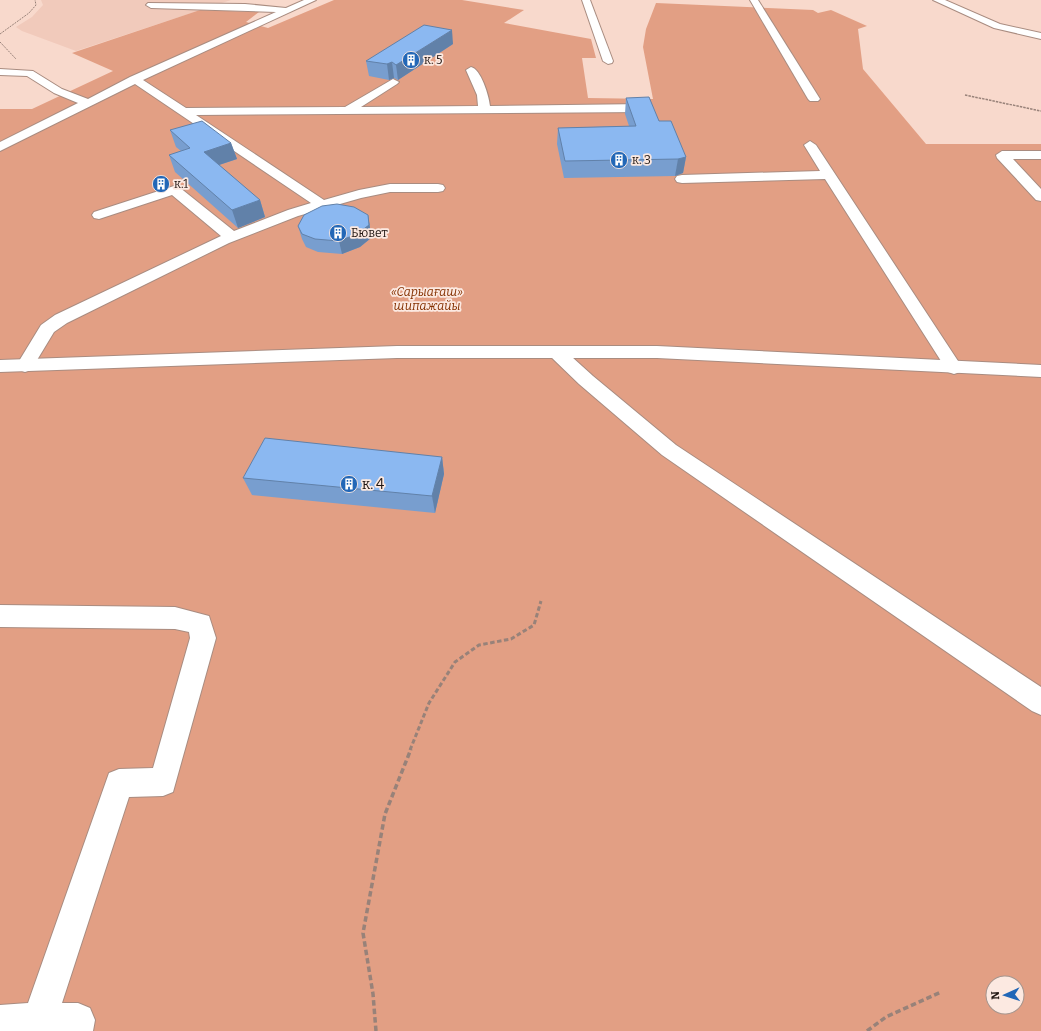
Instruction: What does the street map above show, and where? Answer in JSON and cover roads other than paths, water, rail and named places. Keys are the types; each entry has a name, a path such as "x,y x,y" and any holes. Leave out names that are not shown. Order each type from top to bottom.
{"street":[{"path":"3,143 86,102 312,0"},
{"path":"586,0 608,62"},
{"path":"754,0 814,98"},
{"path":"937,0 997,26 1041,36"},
{"path":"151,6 245,7 287,10"},
{"path":"471,70 484,95 484,109"},
{"path":"0,72 29,73 58,91 86,102"},
{"path":"134,80 321,204"},
{"path":"348,110 393,82"},
{"path":"182,112 645,108"},
{"path":"810,144 954,368"},
{"path":"1041,155 1002,155 1041,197"},
{"path":"682,179 830,175"},
{"path":"25,366 47,330 60,319 232,237 293,212 359,194 390,188 438,188"},
{"path":"99,215 174,190 232,237"},
{"path":"0,366 397,352 657,352 954,368 1041,371"},
{"path":"556,352 669,450 1041,702"},
{"path":"0,616 175,618 200,624 203,638 163,782 119,783 39,1020"},
{"path":"0,1022 78,1020 75,1031"}],"place":[{"name":"к. 5","path":"411,60"},
{"name":"к. 3","path":"619,160"},
{"name":"к.1","path":"161,184"},
{"name":"Бювет","path":"338,233"},
{"name":"к. 4","path":"349,484"}],"park label":[{"name":"«Сарыағаш» шипажайы","path":"427,299"}]}
